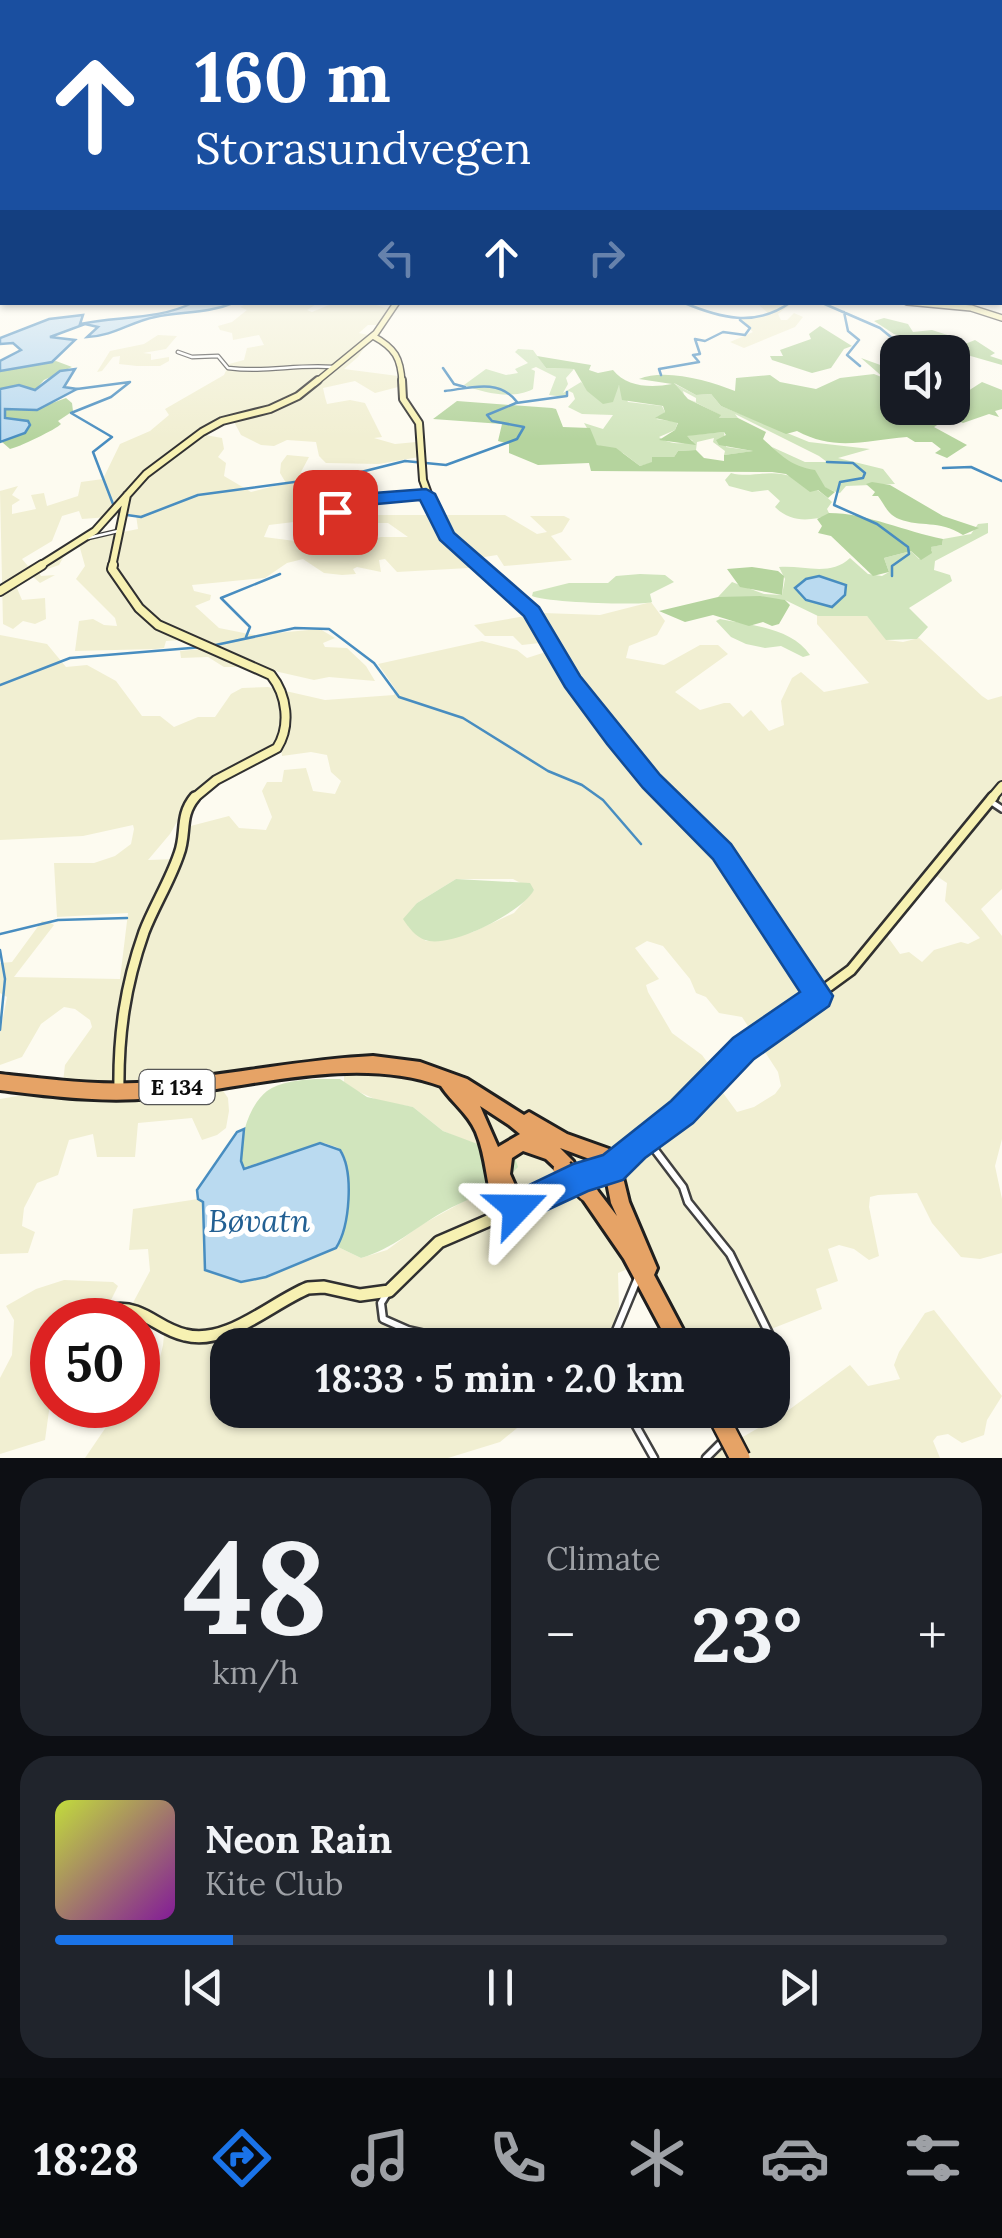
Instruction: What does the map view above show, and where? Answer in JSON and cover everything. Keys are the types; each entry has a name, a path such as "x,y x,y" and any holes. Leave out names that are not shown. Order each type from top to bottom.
{"highway":[{"name":"E 134","path":"0,1082 119,1092 165,1089 334,1063 416,1068 481,1089 552,1135 607,1162 622,1210 668,1310 671,1326"},
{"name":"E 134","path":"416,1068 452,1087 474,1109 509,1207"},
{"name":"E 134","path":"468,1086 498,1106 576,1176 630,1252 671,1326"},
{"path":"498,1106 542,1150"},
{"path":"509,1207 501,1174 504,1154 522,1142 542,1150"},
{"name":"E 134","path":"542,1150 576,1176"},
{"path":"724,1428 740,1458"}],"main road":[{"path":"0,591 85,538 105,522 151,469 207,429 292,400 373,336 396,305"},
{"path":"939,305 971,308 1002,318"},
{"path":"373,336 391,346 401,362 403,398 420,429 426,494 446,536 532,612 572,682 652,782 722,852 818,996"},
{"path":"119,1092 118,1037 124,1002 141,942 181,851 182,814 211,783 271,754 287,726 280,688 271,675 158,625 139,608 112,569 128,496"},
{"path":"160,1323 172,1331 199,1337 224,1330 308,1288 360,1296 388,1291 435,1245 509,1207 538,1198 647,1138 682,1112 743,1049 818,996 863,957 1002,786"}],"street":[{"path":"178,352 192,358 218,356 228,368 264,373 298,364 334,367"},
{"path":"310,522 374,498 426,494"},
{"path":"85,538 118,531"},
{"path":"990,800 1002,808"},
{"path":"647,1138 680,1182 688,1202 723,1243 767,1328"},
{"path":"617,1328 637,1280"},
{"path":"388,1291 382,1303 383,1319 403,1328"},
{"path":"637,1428 654,1458"},
{"path":"706,1458 731,1428"}],"shaded area":[{"path":"315,305 307,310 312,312 329,305 376,305 392,310 382,325 368,325 359,333 372,336 344,369 398,376 398,387 375,393 355,381 323,388 327,404 350,400 365,403 382,437 374,438 395,444 416,442 419,457 379,464 326,463 319,456 316,442 287,440 274,446 261,445 241,435 232,418 200,434 222,438 224,449 218,457 226,463 224,476 251,492 286,483 280,473 287,455 309,457 300,474 304,479 348,474 354,498 322,502 329,514 319,519 269,525 264,537 295,541 299,548 322,552 381,537 408,537 388,523 378,523 374,515 505,515 537,534 547,532 530,516 564,516 570,519 562,532 551,536 572,560 504,566 497,555 472,559 474,564 469,568 397,572 385,559 379,560 381,572 357,567 353,569 356,574 342,575 324,573 303,559 287,563 265,578 192,585 194,591 211,595 210,600 195,606 219,628 254,635 320,629 335,638 323,643 325,647 347,648 375,681 329,677 314,680 257,667 224,667 208,657 181,658 180,651 203,649 196,639 166,641 164,648 155,649 75,651 79,621 93,619 117,626 115,618 76,579 85,566 78,541 138,529 136,515 82,519 79,511 62,516 52,541 22,559 28,566 59,552 64,556 59,565 39,572 41,576 55,575 40,583 31,575 14,581 22,600 45,598 46,619 35,624 23,621 13,629 3,624 0,491 18,486 12,495 20,500 12,505 12,514 36,509 31,495 44,493 47,506 78,496 81,482 103,479 120,444 150,431 169,415 165,409 224,375 229,364 244,360 247,348 264,345 259,335 233,340 232,333 220,330 218,326 232,322 247,310 240,307"},
{"path":"759,305 789,305 778,314 781,320 794,313 803,317 795,327 744,348 730,342 753,332 737,318 769,314"},
{"path":"158,335 177,336 166,349 143,353 151,354 151,360 169,357 169,361 160,366 137,366 119,364 120,356 113,357 97,372 110,351 144,344"},
{"path":"651,602 665,621 657,635 629,646 626,658 664,665 700,645 718,645 728,654 675,692 700,710 730,703 743,717 751,710 769,731 784,725 781,701 792,678 801,672 824,692 869,683 817,624 817,615 867,616 887,640 919,638 982,696 988,700 1002,696 1002,889 981,909 1002,936 1002,1139 995,1166 1002,1199 1002,1253 980,1259 961,1257 932,1223 917,1193 878,1195 870,1197 869,1207 879,1256 869,1260 854,1249 839,1245 828,1249 838,1281 816,1289 822,1309 774,1328 677,1328 637,1265 618,1273 619,1307 612,1328 210,1328 210,1428 517,1428 500,1442 448,1458 85,1458 105,1428 160,1428 160,1358 164,1335 160,1333 160,1298 136,1298 150,1271 148,1249 129,1250 133,1209 198,1199 202,1202 208,1271 241,1282 266,1277 338,1247 361,1258 387,1250 421,1225 513,1174 488,1150 443,1131 413,1107 379,1101 357,1091 344,1082 344,1071 217,1082 228,1098 229,1111 226,1128 217,1135 202,1140 192,1118 138,1123 135,1157 97,1157 93,1134 69,1140 58,1175 37,1183 24,1208 22,1226 35,1232 28,1253 0,1254 0,1099 63,1082 65,1065 92,1027 90,1020 75,1009 64,1007 41,1024 22,1057 0,1065 0,1033 7,997 0,993 0,963 12,962 42,921 54,925 14,977 120,979 128,913 57,917 54,863 94,863 115,856 131,844 134,829 133,825 83,836 0,840 0,635 47,644 66,667 87,665 116,681 142,716 160,716 174,727 198,717 215,717 231,694 242,688 268,687 325,700 394,695 396,690 378,664 482,641 517,650 527,658 552,650 548,642 522,645 513,636 485,636 474,625 543,613 600,615","holes":["281,747 282,756 311,752 327,755 331,772 341,781 335,794 313,791 306,768 284,770 282,782 267,782 262,791 272,817 266,830 239,828 229,816 183,828 177,859 148,860 170,834 188,803 235,769","932,873 947,883 945,901 980,938 934,950 922,962 909,952 900,954 882,929","456,879 513,879 534,890 514,913 473,932 426,941 408,926 417,903","647,941 663,946 690,979 696,993 706,997 719,1013 742,1017 778,1072 781,1086 775,1094 737,1112 715,1082 715,1073 702,1055 672,1033 648,992 646,985 659,979 635,948"]},
{"path":"64,1280 113,1282 118,1286 112,1298 30,1298 30,1428 47,1428 45,1440 0,1454 0,1378 12,1355 14,1320 6,1306 36,1289"},
{"path":"934,1310 1002,1396 987,1420 984,1435 962,1443 948,1434 937,1436 933,1441 940,1458 706,1458 758,1428 790,1428 790,1409 850,1365 868,1386 900,1379 894,1365 925,1313"}],"green space":[{"path":"884,318 908,324 913,332 932,330 948,335 897,335 874,321"},
{"path":"820,326 852,346 844,349 831,368 812,373 772,360 770,356 783,356 780,350 811,339 809,334"},
{"path":"975,340 995,353 990,356 1002,360 1002,365 970,356 970,342"},
{"path":"533,350 546,368 574,369 566,378 568,384 563,393 581,382 603,403 619,385 628,402 662,406 665,412 656,419 678,422 675,430 659,437 667,441 685,443 693,441 686,436 724,432 726,447 754,451 724,455 714,438 697,442 696,450 678,451 674,457 640,466 623,453 597,445 584,423 603,429 613,415 582,414 568,407 575,399 573,393 569,391 564,397 549,395 556,377 536,367 531,369 535,371 533,389 517,394 480,391 464,385 486,369 506,375 518,373 515,369 528,363 515,352"},
{"path":"537,356 591,365 589,370 598,373 613,370 640,385 672,384 639,379 674,375 735,391 736,378 770,375 780,382 816,389 840,378 874,374 880,376 880,425 937,425 934,427 967,445 947,458 935,453 941,449 932,442 915,442 907,437 838,443 797,431 786,434 721,406 711,394 696,395 674,383 688,399 721,415 719,418 738,418 766,432 763,439 781,455 815,470 825,487 835,492 828,498 818,490 810,492 786,474 772,472 591,471 589,463 538,465 509,453 509,444 498,441 502,424 433,419 457,401 552,408 563,427 590,428 597,445 616,448 640,466 652,462 652,457 674,457 678,451 696,450 704,458 724,461 724,455 753,451 719,445 716,440 726,435 724,432 687,436 696,445 659,440 675,430 678,423 655,418 665,412 663,406 622,400 619,385 613,402 603,404 587,391 574,369 546,368"},
{"path":"861,358 880,365 880,375"},
{"path":"56,361 72,367 44,380 35,390 15,385 8,390 0,389 0,371"},
{"path":"982,382 1002,390 1002,409 995,411 999,417 989,414 970,421 970,390"},
{"path":"673,383 696,395 711,394 721,406 809,442 870,449 838,458 883,469 895,484 846,486 840,493 822,486 772,447 805,462 827,462 819,456 735,414 738,418 719,418"},
{"path":"66,398 73,411 58,421 61,424 10,449 2,442 25,433 3,416 6,409 33,410"},
{"path":"731,473 787,475 832,502 827,509 830,515 808,519 788,516 775,507 780,501 768,490 752,492 729,486 725,480"},
{"path":"866,484 890,485 943,516 979,528 963,535 945,527 899,519 878,496 872,496 875,492"},
{"path":"829,513 858,516 943,539 942,545 931,547 932,553 921,560 911,551 884,558 889,572 873,576 831,536 818,533 822,526 817,519"},
{"path":"988,523 988,533 935,561 934,570 950,575 952,581 909,608 928,627 917,639 886,640 867,616 818,616 785,600 718,597 732,582 764,594 782,595 785,579 779,567 825,569 850,558 868,574 882,576 889,572 884,558 911,551 919,559 932,551 930,547 942,545 943,539 971,534 978,524"},
{"path":"727,569 778,571 784,576 782,595 740,587"},
{"path":"665,575 674,582 650,594 652,602 644,603 571,602 532,596 533,592 569,583 608,583 616,576"},
{"path":"718,597 785,600 790,605 779,624 763,622 749,626 713,615 685,622 659,611"},
{"path":"716,621 782,633 810,655 803,657 781,646 746,644 731,637"},
{"path":"456,879 530,883 534,890 516,908 485,927 451,939 422,939 403,919 417,903"},
{"path":"340,1079 367,1097 413,1107 443,1131 515,1158 518,1167 493,1187 361,1258 338,1247 348,1181 345,1156 340,1149 324,1143 242,1168 245,1127 260,1098 277,1085"}],"water":[{"path":"227,305 155,317 97,336 87,337 98,327 85,324 50,337 75,340 52,362 0,371 0,361 21,350 13,343 0,344 0,338 49,319 83,315 80,324 179,308"},
{"path":"75,369 64,387 77,389 37,410 5,409 5,418 28,421 30,425 25,433 0,442 0,389 19,385 35,390 60,371"},
{"path":"819,576 846,585 845,595 832,607 806,600 795,588 806,579"},
{"name":"Bøvatn","path":"244,1129 244,1169 320,1143 340,1150 347,1172 348,1199 336,1248 266,1277 241,1282 205,1270 203,1202 198,1199 197,1190 237,1132"}],"waterway":[{"path":"690,305 737,318 764,315 786,305"},
{"path":"827,305 844,312"},
{"path":"844,312 888,335"},
{"path":"844,312 848,331 859,340 847,355 860,366"},
{"path":"661,375 659,369 699,362 693,355 700,354 695,339 705,341 723,332 745,335 750,328 740,320"},
{"path":"443,368 454,384 465,387"},
{"path":"77,389 130,382 111,397 71,413 112,437 93,452 113,504"},
{"path":"445,391 493,387 517,402"},
{"path":"127,515 141,517 198,495 353,474 405,461 446,465 517,439 524,427 492,421 487,415 516,403 567,396 567,392"},
{"path":"827,462 853,463 865,473 863,478 840,482 834,505 877,524 908,547 909,554 892,566 892,576"},
{"path":"943,468 971,467 1002,481"},
{"path":"246,637 250,627 221,598 280,574"},
{"path":"211,646 295,628 329,629 374,663 399,697 463,718 548,771 582,785 603,800 641,844"},
{"path":"0,685 70,658 203,647"},
{"path":"0,934 58,920 127,918"},
{"path":"0,950 5,979 0,1030"}],"route":[{"path":"335,512 374,498 426,494 446,536 532,612 572,682 615,738 652,782 722,852 818,996 743,1049 682,1112 634,1146 612,1169 585,1176 517,1208"}]}
